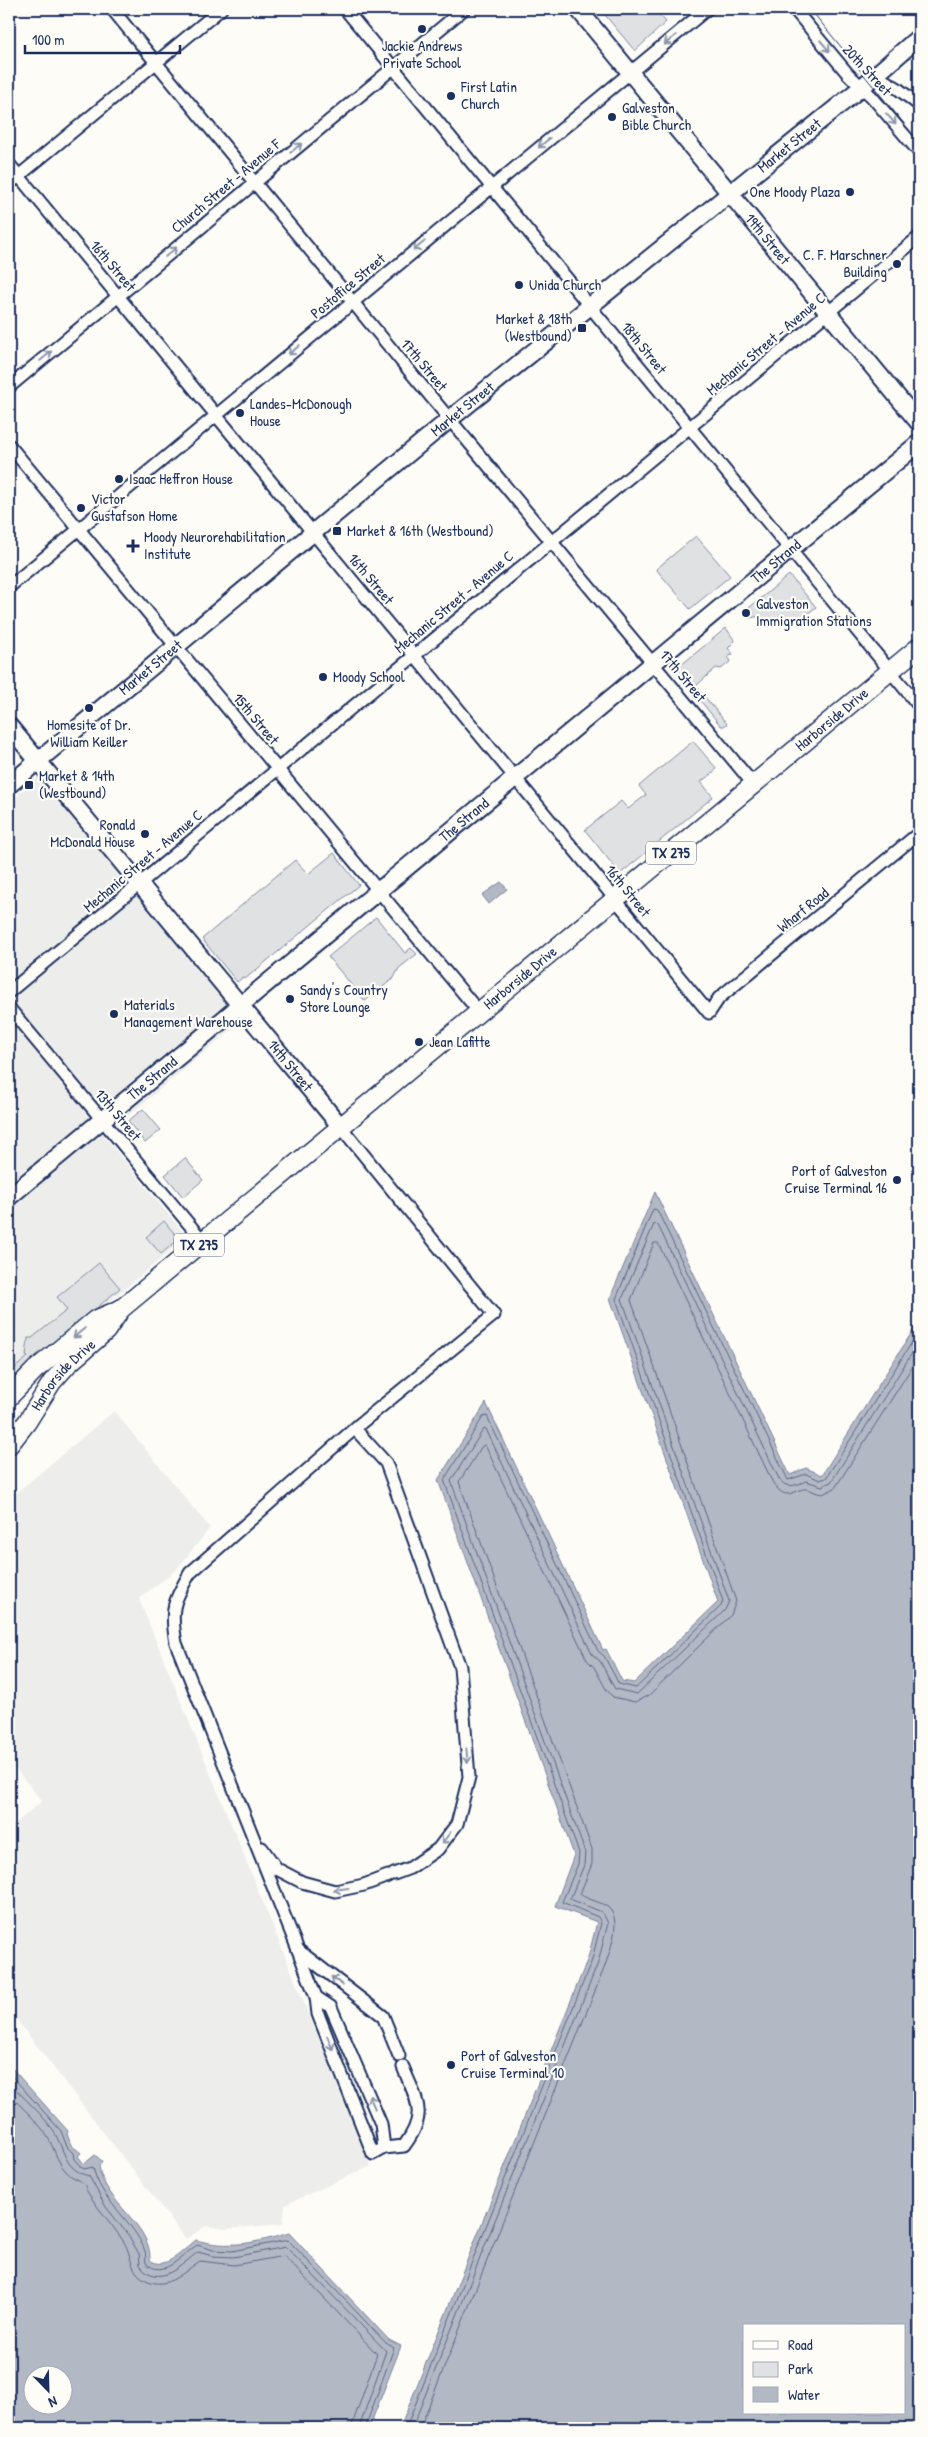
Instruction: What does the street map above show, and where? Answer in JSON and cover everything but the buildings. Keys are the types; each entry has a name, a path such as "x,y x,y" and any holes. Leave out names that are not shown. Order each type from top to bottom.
{"main road":[{"name":"Harborside Drive","path":"9,1445 27,1422 52,1382 68,1364 106,1331 121,1309 919,647"},
{"name":"Harborside Drive","path":"9,1397 35,1370 95,1320 121,1309"}],"street":[{"name":"17th Street","path":"112,9 754,785"},
{"path":"9,184 221,9"},
{"name":"18th Street","path":"345,9 919,706"},
{"name":"Church Street - Avenue F","path":"9,387 464,9"},
{"name":"19th Street","path":"578,9 919,423"},
{"name":"Postoffice Street","path":"9,587 216,417 352,301 708,9"},
{"name":"20th Street","path":"794,9 848,74 862,87 919,152"},
{"name":"Market Street","path":"9,785 450,419 862,87 919,37"},
{"name":"20th Street","path":"875,75 897,88 919,105"},
{"name":"16th Street","path":"9,164 708,1013"},
{"name":"Mechanic Street - Avenue C","path":"9,992 551,540 919,237"},
{"name":"The Strand","path":"9,1197 919,443"},
{"name":"15th Street","path":"9,446 480,1012"},
{"name":"14th Street","path":"9,726 494,1315 355,1429"},
{"name":"Wharf Road","path":"708,1013 719,998 919,833"},
{"name":"13th Street","path":"9,1008 203,1241"},
{"path":"252,1835 277,1869 302,1882 335,1891 364,1885 410,1868 438,1849 457,1824 469,1777 460,1667 386,1462 355,1429 190,1573 177,1595 172,1618 176,1643 252,1835 298,1950 316,1997 318,2014 373,2154 384,2148 404,2146 414,2133 420,2109 383,2016 298,1950"},
{"path":"316,1997 332,2007 381,2124 384,2148"}],"shaded area":[{"path":"38,777 241,1022 104,1136 187,1237 28,1369 9,1388 9,802"},
{"path":"114,1411 210,1528 177,1569 139,1599 371,2166 285,2205 283,2224 225,2229 206,2226 186,2239 9,2010 9,1829 42,1801 9,1761 9,1499"}],"green space":[{"path":"600,9 655,9 666,22 635,51"},
{"path":"696,536 730,576 690,609 656,569"},
{"path":"789,575 816,607 791,627 783,617 775,624 766,622 761,616 749,618 744,612"},
{"path":"726,628 735,641 728,648 733,654 728,657 731,661 721,669 716,668 696,686 727,724 721,726 675,670"},
{"path":"693,741 717,769 701,782 713,797 620,874 585,830 621,801 628,809 646,795 639,786"},
{"path":"334,853 359,885 245,979 242,978 237,982 202,939 295,860 308,874"},
{"path":"376,917 405,953 411,948 417,954 399,968 394,978 365,1001 328,957"},
{"path":"143,1109 161,1130 145,1143 128,1121"},
{"path":"185,1158 203,1180 183,1197 165,1175"},
{"path":"164,1221 179,1239 161,1254 146,1237"},
{"path":"99,1263 120,1288 9,1383 11,1371 28,1357 26,1356 28,1338 32,1338 67,1310 57,1297"}],"water":[{"path":"501,882 507,889 489,904 482,895"},
{"path":"655,1192 790,1475 806,1468 822,1475 919,1321 919,2428 400,2428 588,1958 597,1922 555,1906 574,1855 438,1480 486,1403 603,1650 606,1649 622,1681 634,1683 718,1602 610,1298"},
{"path":"9,2065 68,2131 67,2134 71,2145 81,2153 78,2156 84,2164 95,2155 102,2161 99,2166 102,2179 143,2235 149,2247 150,2260 156,2263 168,2261 196,2240 208,2243 242,2244 289,2233 389,2340 401,2346 369,2428 9,2428"}],"tram line":[{"path":"810,9 919,142"}],"place":[{"name":"Jackie Andrews Private School","path":"422,29"},
{"name":"First Latin Church","path":"451,96"},
{"name":"Galveston Bible Church","path":"612,117"},
{"name":"One Moody Plaza","path":"850,192"},
{"name":"C. F. Marschner Building","path":"897,264"},
{"name":"Unida Church","path":"519,285"},
{"name":"Market & 18th (Westbound)","path":"582,328"},
{"name":"Landes-McDonough House","path":"240,413"},
{"name":"Isaac Heffron House","path":"119,479"},
{"name":"Victor Gustafson Home","path":"81,508"},
{"name":"Market & 16th (Westbound)","path":"337,531"},
{"name":"Moody Neurorehabilitation Institute","path":"133,546"},
{"name":"Galveston Immigration Stations","path":"746,613"},
{"name":"Moody School","path":"323,677"},
{"name":"Homesite of Dr. William Keiller","path":"89,708"},
{"name":"Market & 14th (Westbound)","path":"29,785"},
{"name":"Ronald McDonald House","path":"145,834"},
{"name":"Sandy's Country Store Lounge","path":"290,999"},
{"name":"Materials Management Warehouse","path":"114,1014"},
{"name":"Jean Lafitte","path":"419,1042"},
{"name":"Port of Galveston Cruise Terminal 16","path":"897,1180"},
{"name":"Port of Galveston Cruise Terminal 10","path":"451,2065"}]}
